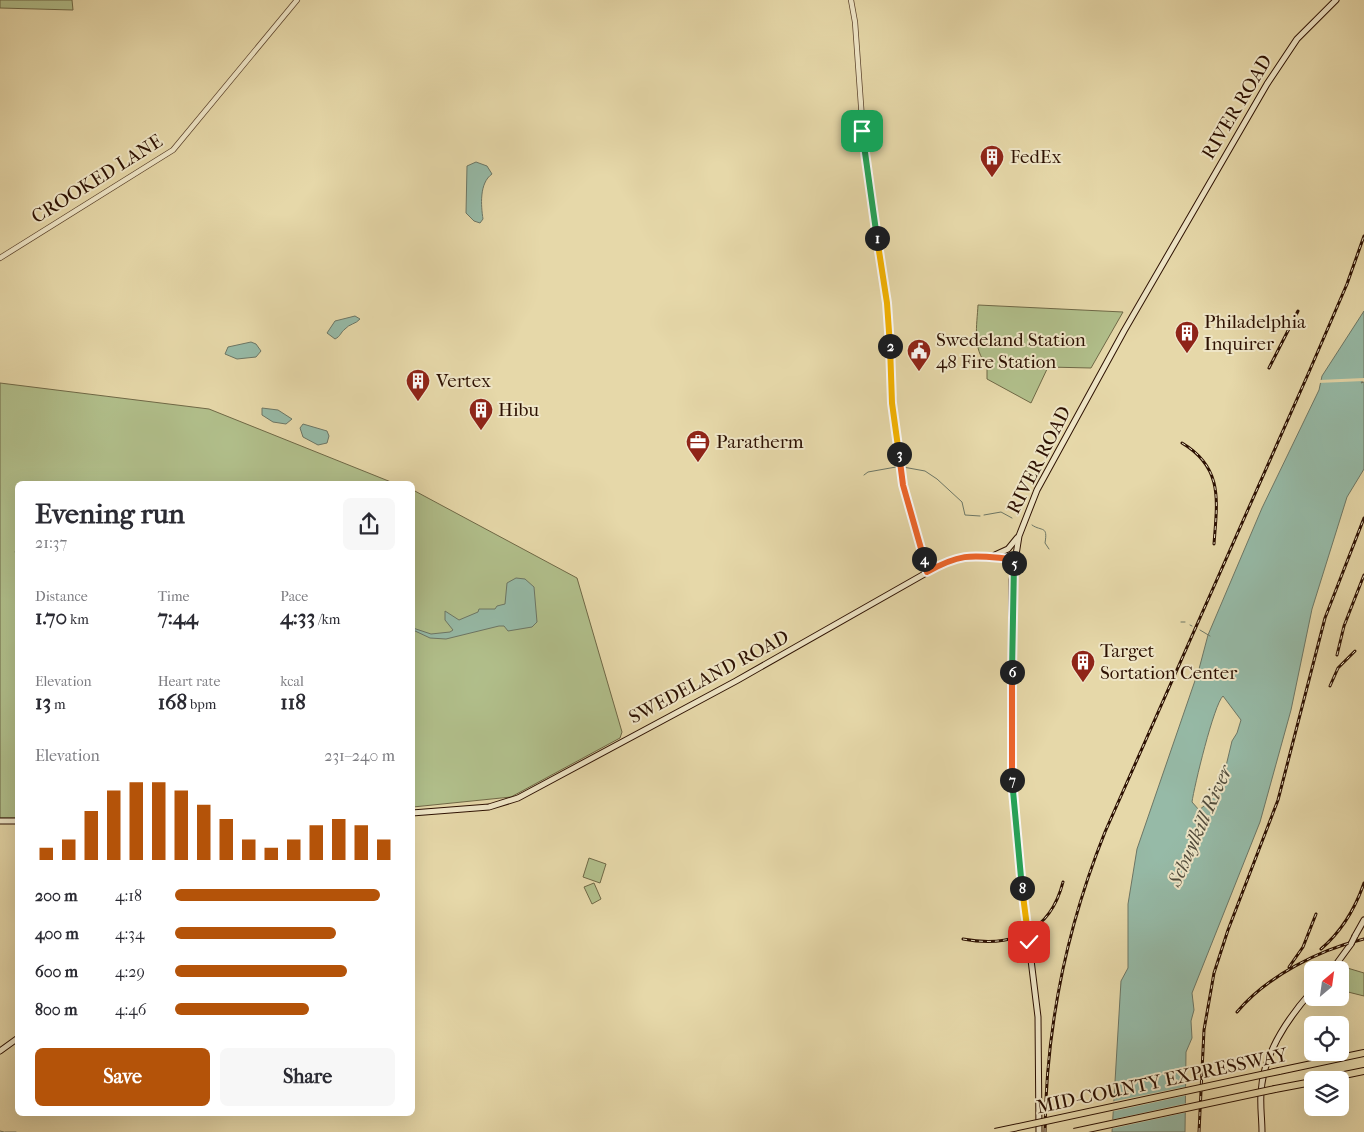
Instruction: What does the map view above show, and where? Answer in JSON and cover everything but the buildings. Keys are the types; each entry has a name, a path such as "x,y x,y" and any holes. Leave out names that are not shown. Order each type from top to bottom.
{"highway":[{"name":"MID-COUNTY EXPRESSWAY","path":"995,1132 1364,1053"},
{"path":"1349,1074 1364,1071"},
{"name":"MID-COUNTY EXPRESSWAY","path":"1074,1132 1304,1084"}],"main road":[{"name":"RIVER ROAD","path":"1039,1132 1037,1007 1020,870 1012,783 1010,728 1014,559 1019,536 1037,490 1124,331 1267,84 1293,44 1336,0"},
{"path":"992,556 1005,551 1019,536"},
{"name":"SWEDELAND ROAD","path":"415,813 489,807 518,798 765,665 947,561 963,556 992,556 1014,559"},
{"path":"0,821 15,821"},
{"path":"1339,961 1356,936 1364,920"},
{"path":"1262,1132 1262,1081 1272,1049 1291,1016 1304,1001"},
{"path":"0,1051 15,1040"}],"street":[{"name":"CROOKED LANE","path":"0,258 173,150 297,0"},
{"path":"851,0 856,36 865,162 887,306 895,425 903,485 927,572"}],"shaded area":[{"path":"0,0 72,0 73,10 0,8"},
{"path":"978,305 1123,312 1091,368 1048,367 1031,403 987,379 987,365 979,352 976,336"},
{"path":"0,383 209,409 389,481 15,481 15,818 0,818"},
{"path":"415,491 577,578 622,732 620,738 511,797 415,807"},
{"path":"589,858 606,864 600,883 583,877"},
{"path":"594,883 601,899 592,904 584,887"},
{"path":"1349,968 1364,973 1364,996 1349,992"}],"water":[{"path":"476,162 487,166 492,174 483,189 483,219 480,223 474,221 466,213 467,166"},
{"name":"Schuylkill River","path":"1364,311 1364,379 1361,383 1364,382 1364,469 1347,497 1312,609 1291,710 1260,822 1192,993 1194,1010 1191,1021 1192,1038 1186,1052 1185,1132 1112,1132 1121,981 1128,968 1128,904 1137,849 1199,669 1208,635 1262,508 1319,390 1322,376","holes":["1223,696 1241,720 1232,741 1226,766 1229,778 1220,784 1209,802 1199,810 1192,802 1210,729 1219,702"]},
{"path":"355,316 360,319 347,327 337,338 335,339 327,333 335,321"},
{"path":"251,342 256,344 261,351 256,357 237,359 225,354 228,347"},
{"path":"262,408 278,410 292,419 286,424 273,422 262,415"},
{"path":"303,424 327,431 329,436 327,443 318,445 303,437 300,428"},
{"path":"516,578 525,579 534,587 537,622 532,627 508,631 504,626 499,626 446,639 430,638 415,631 415,629 431,634 450,632 453,630 445,620 445,611 459,620 478,612 479,609 495,609 497,606 505,604 507,583"}],"pier":[{"path":"1364,378 1364,381 1318,383 1319,380"},
{"path":"1189,1086 1188,1095 1110,1112 1110,1102"},
{"path":"1188,1103 1188,1112 1110,1129 1110,1120"}],"waterway":[{"path":"864,475 868,472 896,467"},
{"path":"903,467 925,471 937,479 962,502 965,515 980,516"},
{"path":"984,515 1001,512 1012,518"},
{"path":"1032,525 1045,531 1045,543 1049,549"},
{"path":"1200,630 1210,636"},
{"path":"0,1131 4,1132"},
{"path":"5,1132 16,1132"}],"railway":[{"path":"1045,1132 1049,1054 1054,1017 1069,942 1091,868 1105,832 1309,372 1347,284 1364,236"},
{"path":"1269,368 1298,311"},
{"path":"1182,443 1196,453 1205,463 1215,487 1214,544"},
{"path":"1199,1132 1204,1030 1214,973 1228,930 1278,800 1325,618 1364,518"},
{"path":"1337,655 1344,626 1364,575"},
{"path":"1330,686 1338,668 1355,651"},
{"path":"963,939 997,941 1026,933 1049,914 1063,882"},
{"path":"1321,949 1347,919 1364,883"},
{"path":"1289,967 1303,947 1316,914"},
{"path":"1237,1012 1263,987 1295,966 1329,950 1364,939"}],"place":[{"name":"FedEx","path":"992,178"},
{"name":"Philadelphia Inquirer","path":"1187,354"},
{"name":"Swedeland Station 48 Fire Station","path":"919,372"},
{"name":"Vertex","path":"418,402"},
{"name":"Hibu","path":"481,431"},
{"name":"Paratherm","path":"698,463"},
{"name":"Target Sortation Center","path":"1083,683"}],"route":[{"path":"862,131 887,306 892,403 903,485 927,572 947,561 969,555 986,555 1014,559 1012,580 1011,760 1020,870 1029,942"}]}
